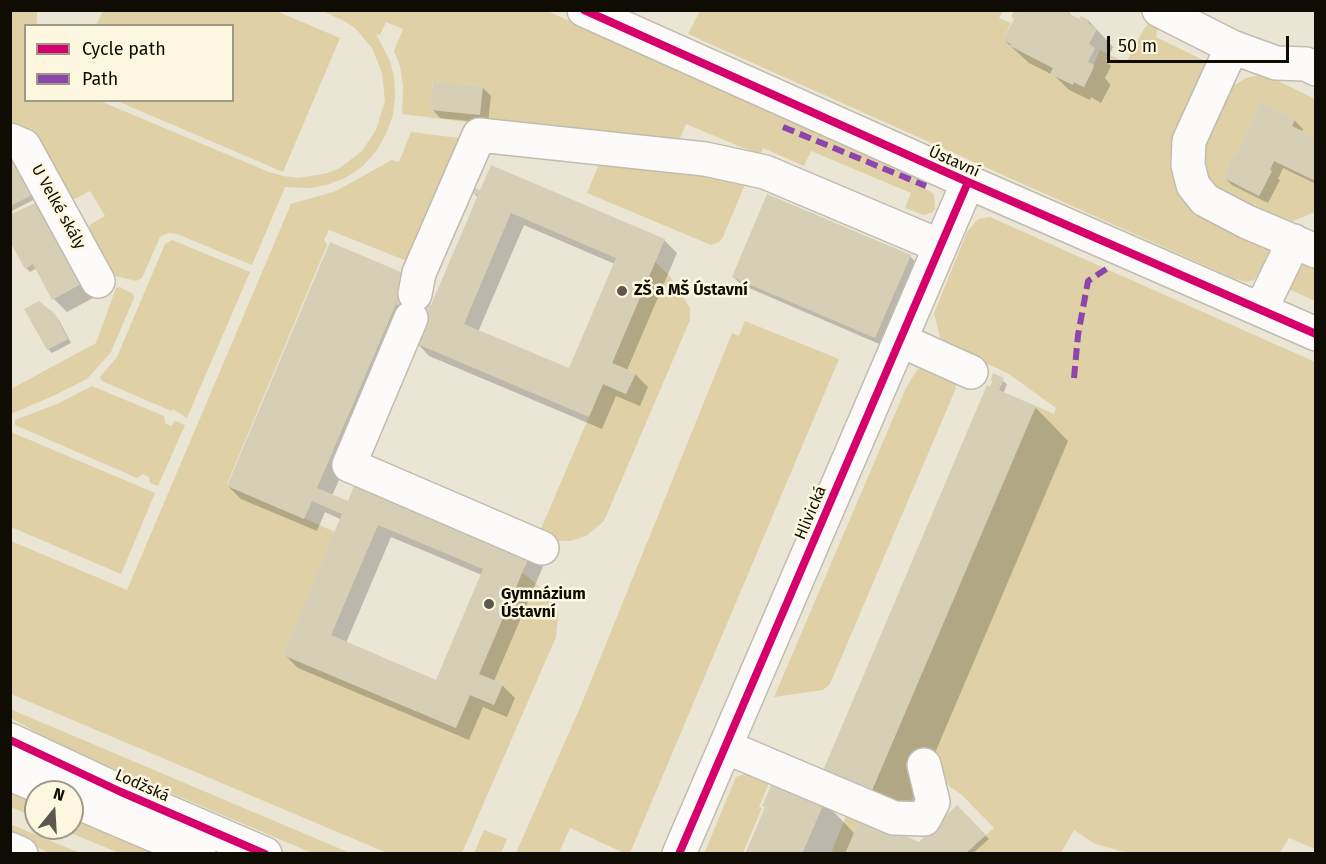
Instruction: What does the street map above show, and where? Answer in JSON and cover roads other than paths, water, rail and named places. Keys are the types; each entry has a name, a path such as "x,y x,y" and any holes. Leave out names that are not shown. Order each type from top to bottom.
{"street":[{"name":"Ústavní","path":"584,10 968,182 1316,334"},
{"path":"1159,10 1232,47 1276,63 1312,64"},
{"path":"1232,47 1189,141 1188,165 1193,185 1206,200 1247,222 1305,246 1261,309"},
{"path":"542,548 349,465 413,306 419,273 479,135 705,159 765,172 940,246"},
{"name":"U Velké skály","path":"10,140 24,146 98,281"},
{"name":"Hlivická","path":"680,854 968,182"},
{"path":"900,340 971,372"},
{"name":"Lodžská","path":"10,740 121,792 265,854"},
{"path":"726,747 894,819 924,819 933,802 924,765"},
{"path":"10,774 24,780"},
{"path":"84,805 199,854"},
{"path":"10,849 21,854"}],"place":[{"name":"ZŠ a MŠ Ústavní","path":"622,291"},
{"name":"Gymnázium Ústavní","path":"489,604"}]}
